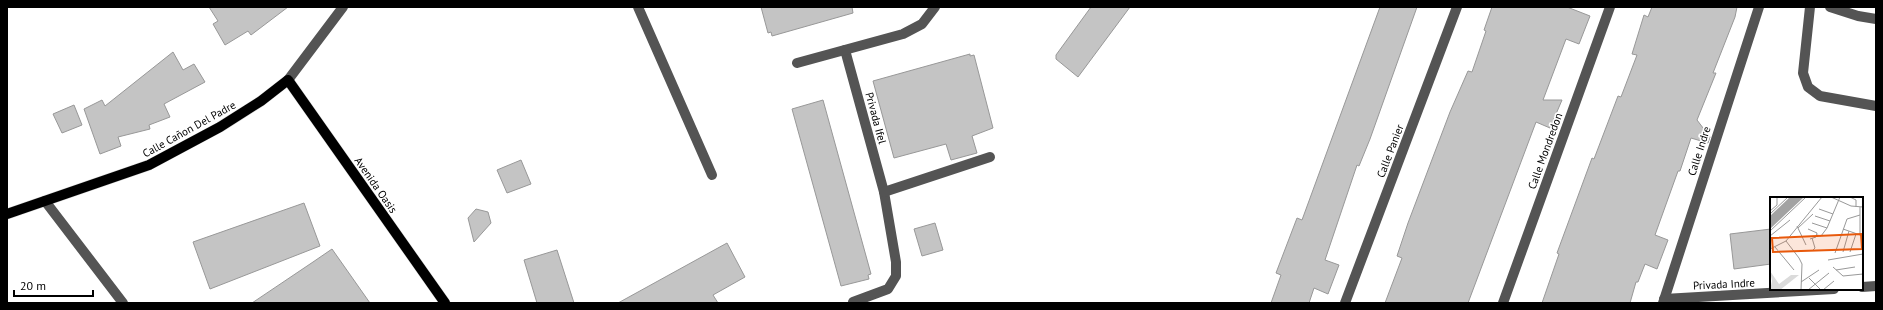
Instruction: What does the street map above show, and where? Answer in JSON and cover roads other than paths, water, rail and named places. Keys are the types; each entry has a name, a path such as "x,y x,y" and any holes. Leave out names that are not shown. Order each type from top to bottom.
{"main road":[{"name":"Calle Cañon Del Padre","path":"7,214 149,165 226,123 261,101 288,80"},
{"name":"Avenida Oasis","path":"288,80 445,303"}],"street":[{"name":"Calle Cañon Del Padre","path":"288,80 343,7"},
{"path":"638,7 712,175"},
{"path":"796,63 903,34 922,24 935,7"},
{"name":"Calle Panier","path":"1345,303 1457,7"},
{"name":"Calle Mondredon","path":"1503,303 1610,7"},
{"name":"Calle Indre","path":"1663,301 1759,7"},
{"path":"1810,7 1803,73 1808,87 1820,96 1876,106"},
{"path":"1830,7 1858,12 1876,19"},
{"name":"Privada Ifel","path":"846,50 884,192 896,262 896,276 888,289 853,302"},
{"path":"884,192 990,157"},
{"path":"45,201 123,303"},
{"path":"1863,287 1876,286"},
{"name":"Privada Indre","path":"1663,301 1820,290"}]}
